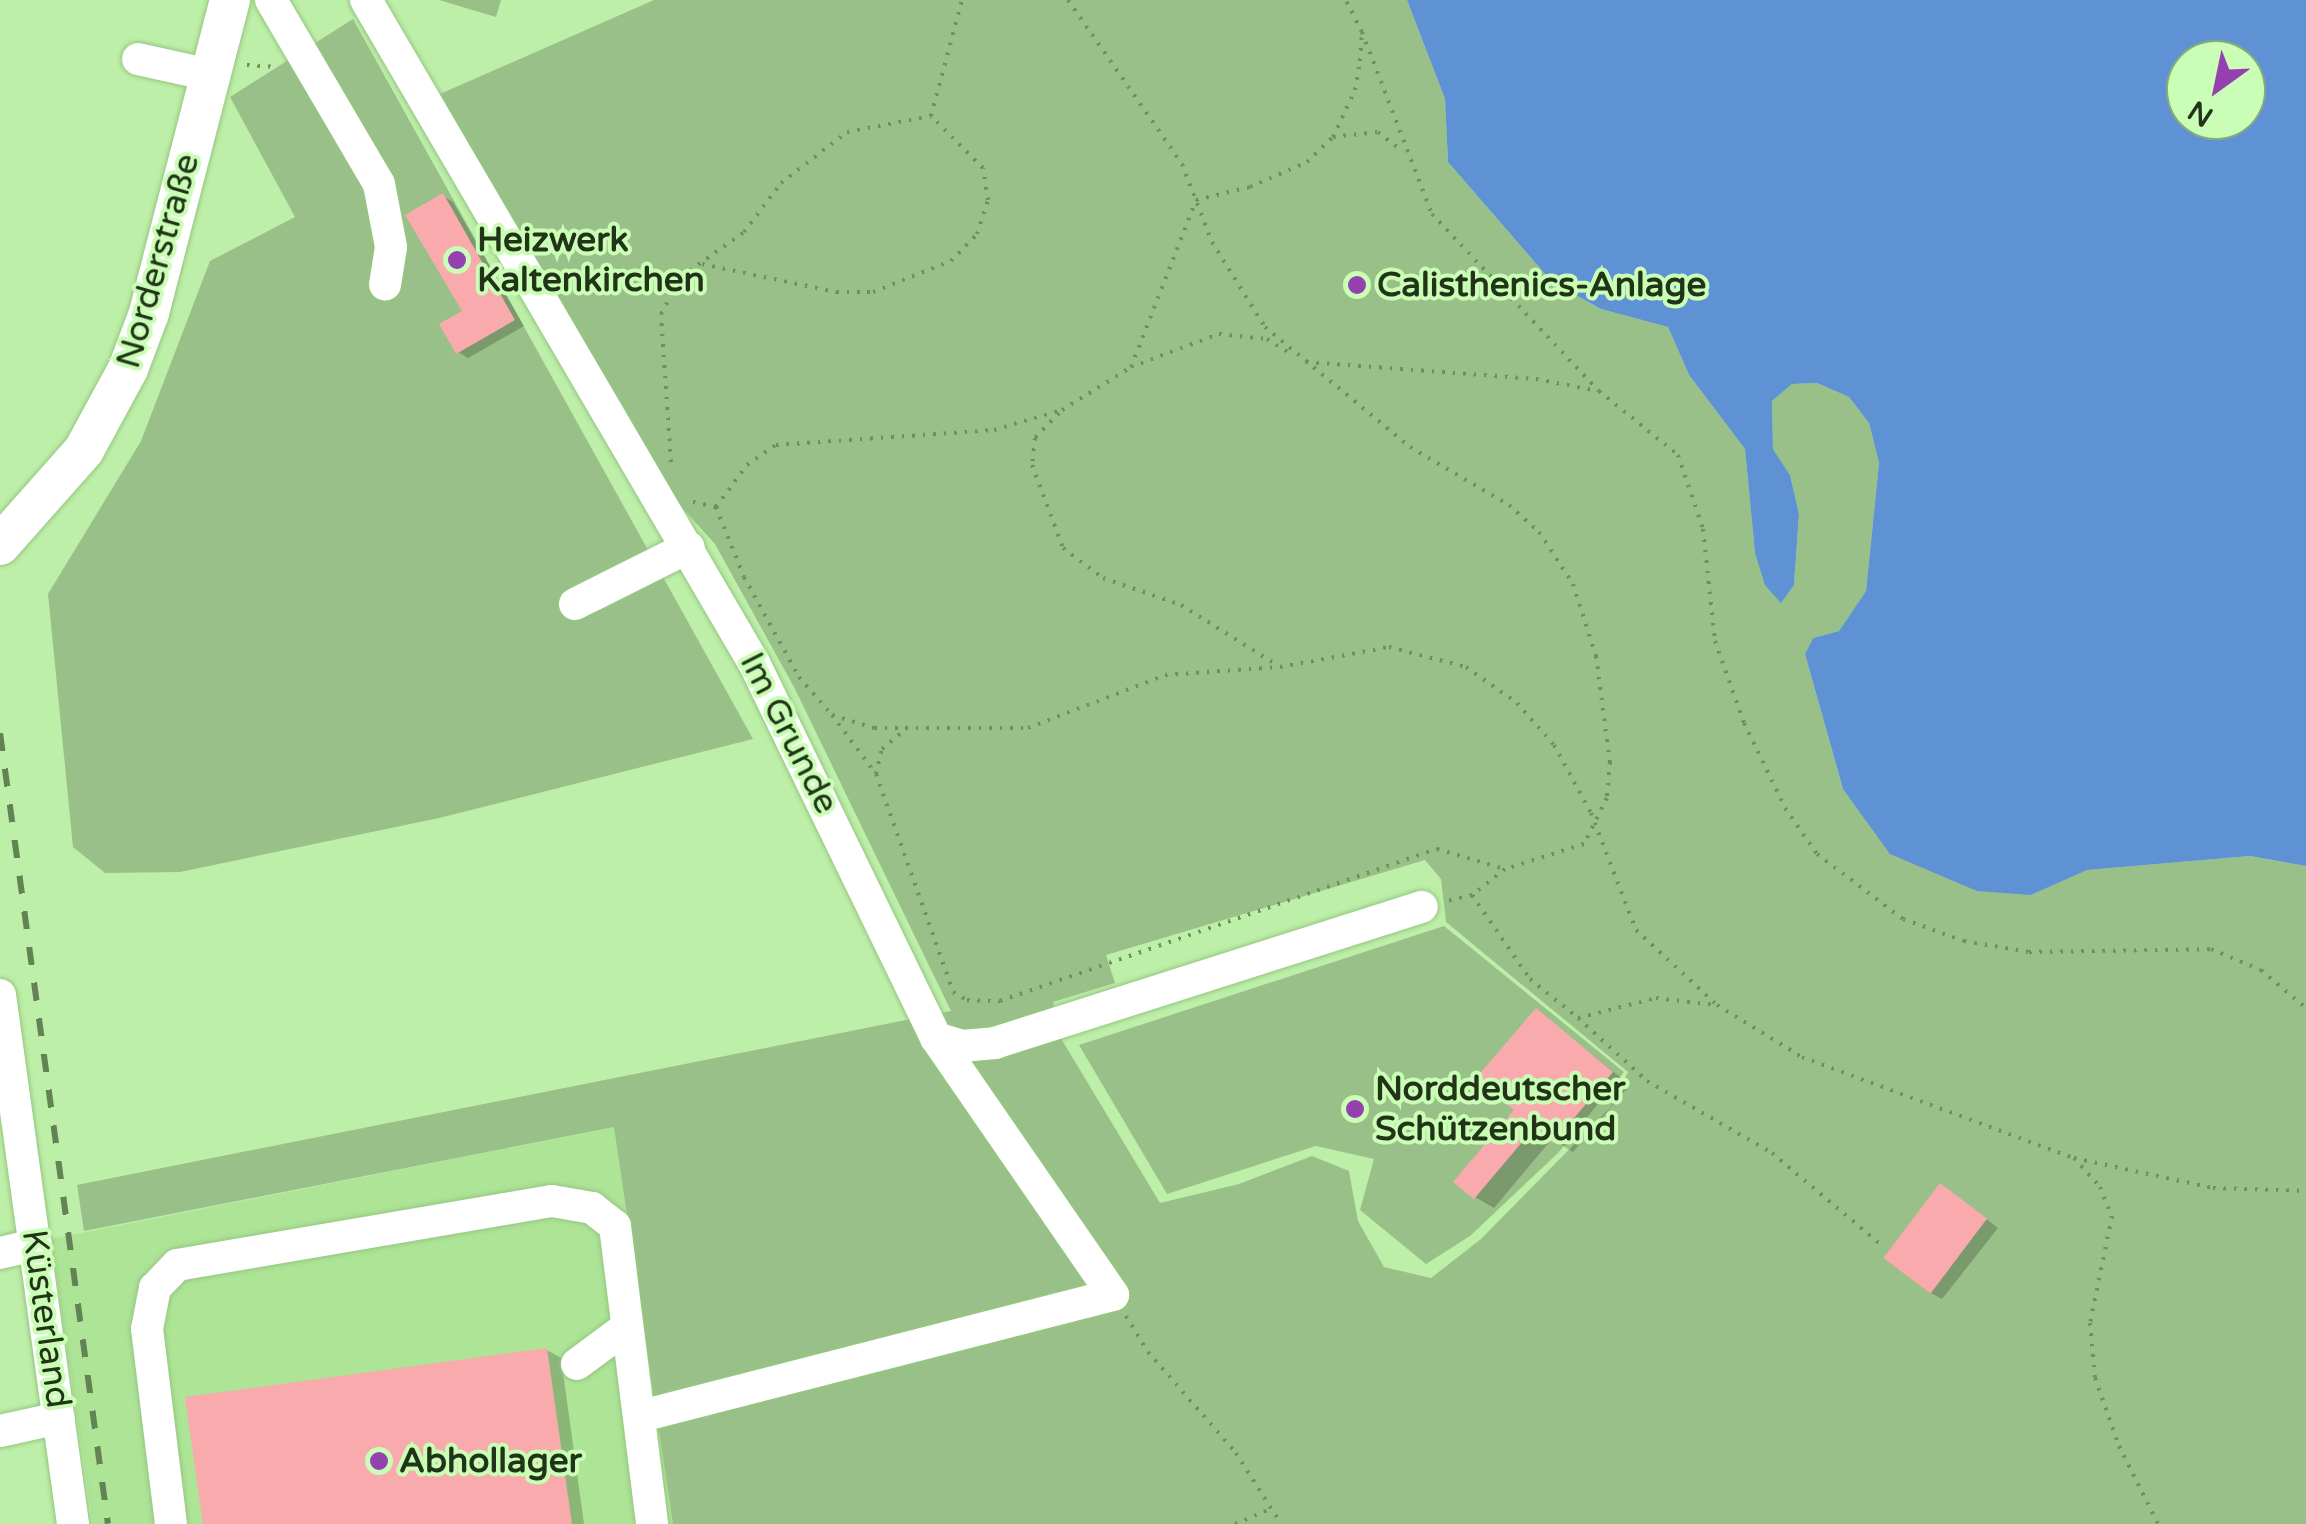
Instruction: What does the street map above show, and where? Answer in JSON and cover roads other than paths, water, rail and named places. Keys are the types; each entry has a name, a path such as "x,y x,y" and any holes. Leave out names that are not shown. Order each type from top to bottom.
{"main road":[{"name":"Norderstraße","path":"0,545 84,450 128,369 230,0"}],"street":[{"path":"271,0 379,184 391,247 385,285"},
{"name":"Im Grunde","path":"366,0 685,524 813,778 936,1038 1113,1295 642,1416"},
{"path":"138,59 210,75"},
{"path":"575,604 685,524"},
{"path":"936,1038 962,1046 995,1044 1422,907"},
{"name":"Küsterland","path":"0,995 73,1524"},
{"path":"172,1524 147,1329 156,1288 177,1264 552,1201 592,1208 616,1226 642,1416 652,1524"},
{"path":"0,1253 36,1245"},
{"path":"577,1364 627,1328"},
{"path":"0,1431 59,1418"}],"water":[{"path":"1407,0 2306,0 2306,866 2250,856 2087,870 2031,895 1977,891 1890,854 1843,789 1805,654 1813,638 1839,631 1866,591 1879,463 1869,423 1849,397 1817,383 1792,384 1772,401 1773,449 1790,475 1799,514 1794,585 1781,603 1765,585 1755,553 1745,449 1689,375 1668,327 1601,309 1552,282 1448,162 1445,99"}],"railway":[{"path":"0,733 108,1524"}],"place":[{"name":"Heizwerk Kaltenkirchen","path":"457,260"},
{"name":"Calisthenics-Anlage","path":"1357,285"},
{"name":"Norddeutscher Schützenbund","path":"1355,1109"},
{"name":"Abhollager","path":"379,1461"}]}
